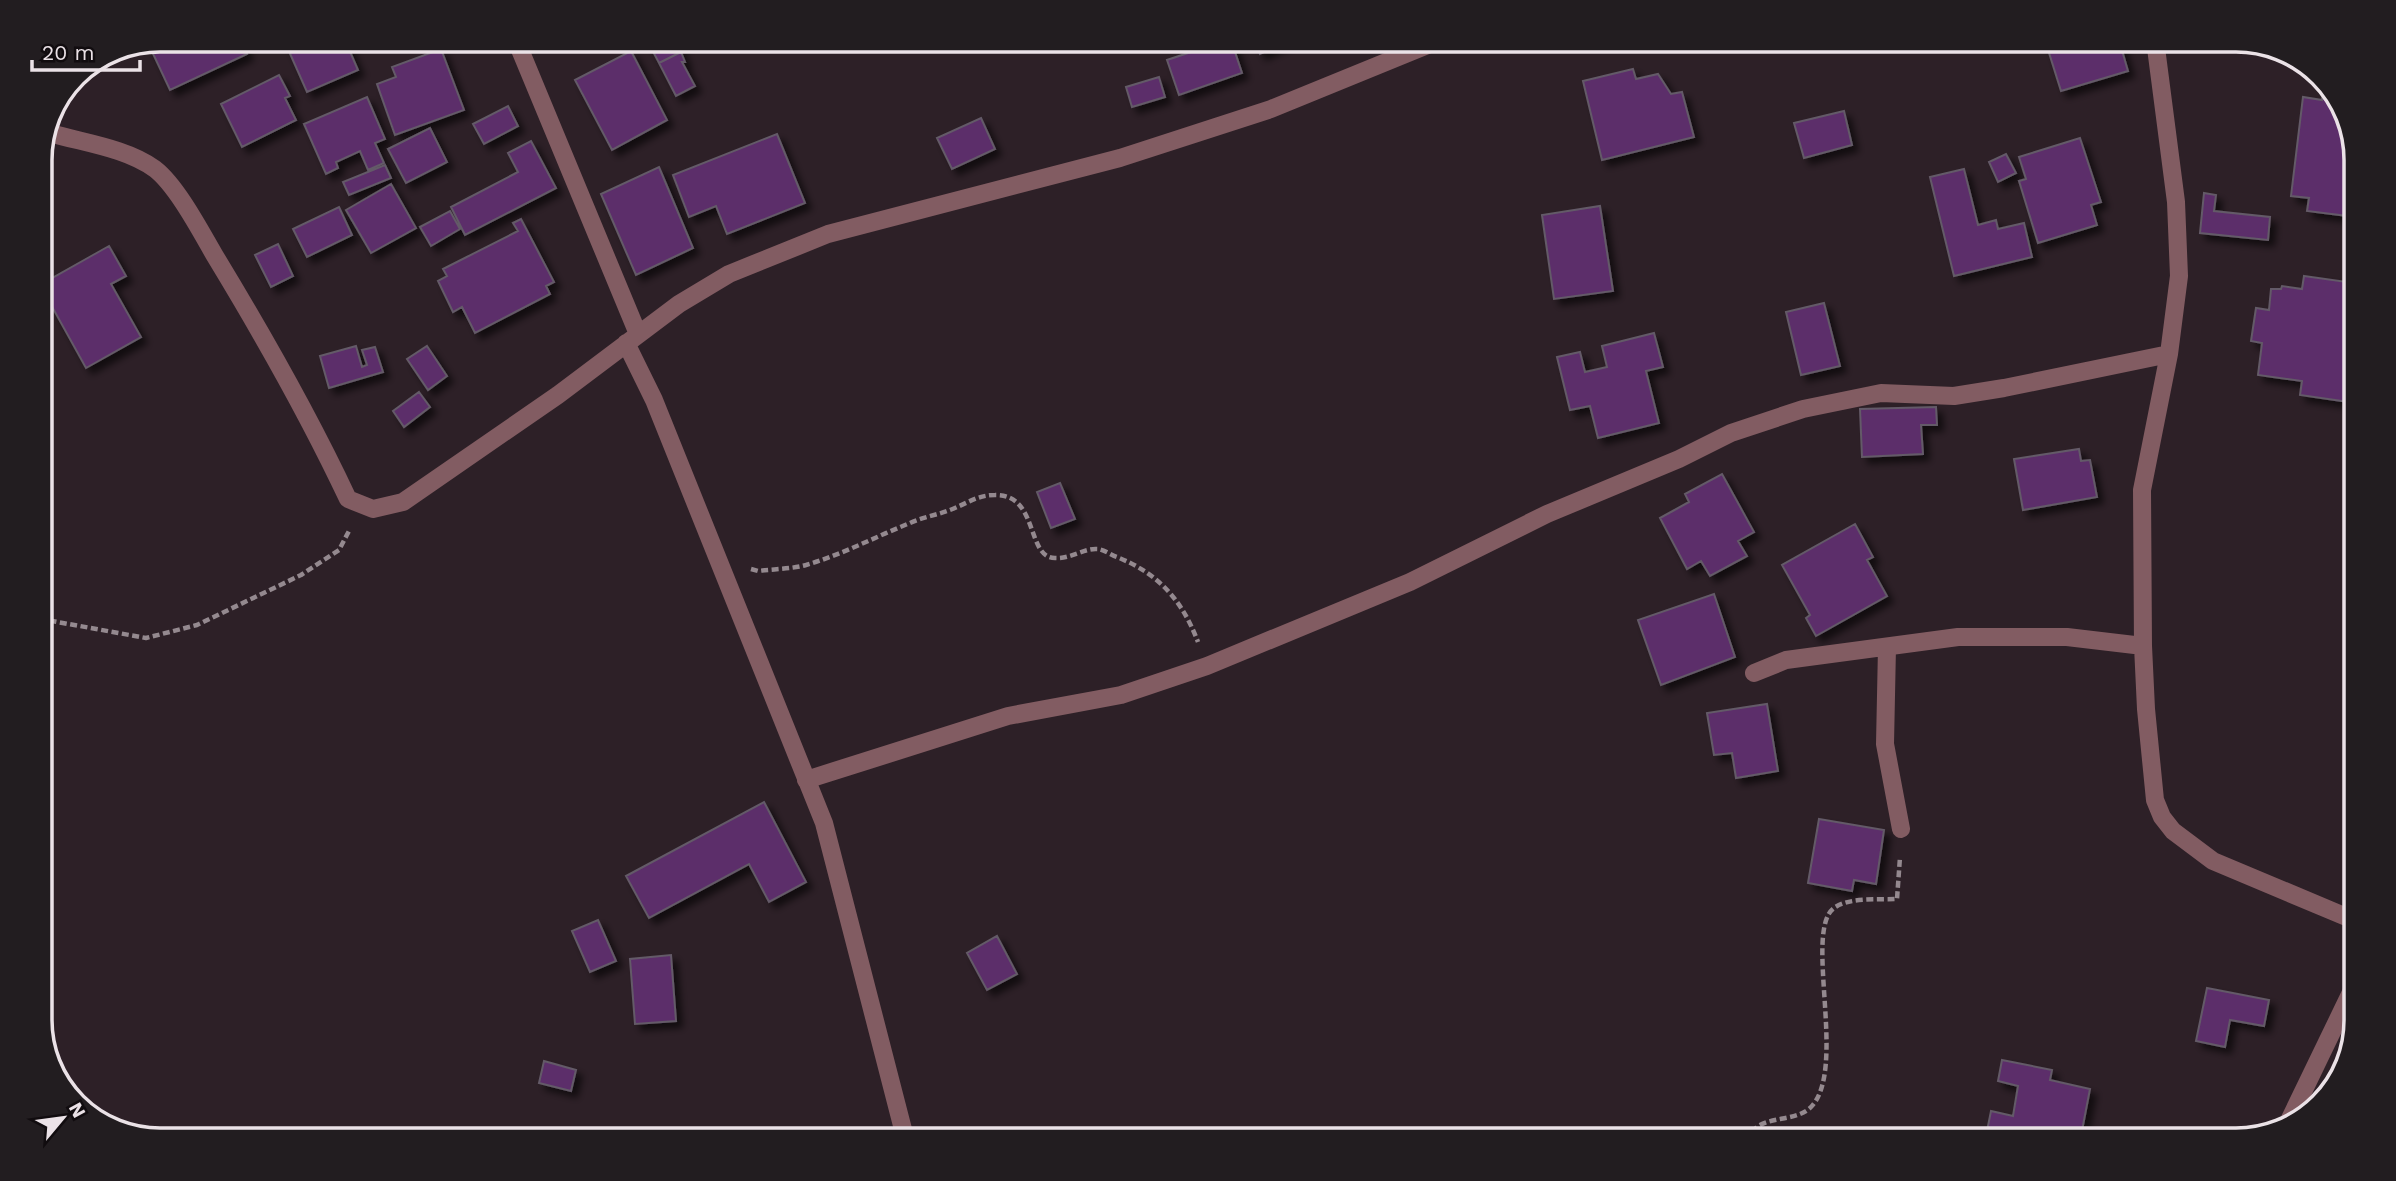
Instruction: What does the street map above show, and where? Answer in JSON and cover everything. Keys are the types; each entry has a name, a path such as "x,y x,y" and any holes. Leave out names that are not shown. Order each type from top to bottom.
{"street":[{"path":"521,52 654,400 824,824 903,1128"},
{"path":"56,135 120,152 155,170 183,203 265,341 328,455 348,499 373,509 403,502 547,402 679,304 729,274 828,234 1120,158 1271,109 1411,52"},
{"path":"2157,52 2176,202 2179,276 2169,354 2142,491 2143,646 2155,800 2172,831 2213,861 2344,916"},
{"path":"806,780 1008,716 1121,695 1207,666 1410,582 1547,514 1679,460 1731,433 1804,409 1881,393 1954,396 2169,354"},
{"path":"1754,673 1786,660 1958,637 2067,637 2143,646"},
{"path":"1886,647 1885,744 1902,829"},
{"path":"2294,1111 2344,1007"}],"path":[{"path":"718,557 758,571 804,565 913,521 950,510 974,498 998,495 1016,501 1030,519 1038,547 1044,555 1053,559 1097,549 1135,564 1167,587 1190,621 1207,666"},
{"path":"53,621 146,638 197,625 301,575 338,550 352,526 348,499"},
{"path":"1757,1128 1810,1108 1817,1097 1824,1078 1826,1043 1823,943 1825,922 1830,910 1842,903 1897,899 1902,829"}],"building":[{"path":"246,52 247,54 170,90 153,53"},
{"path":"289,52 350,52 358,70 307,92"},
{"path":"433,52 442,52 464,110 395,135 377,84 396,77 392,67"},
{"path":"632,52 667,120 612,150 575,80"},
{"path":"653,52 681,52 659,63"},
{"path":"681,52 685,62 682,62 695,86 676,96 659,63"},
{"path":"1191,52 1235,52 1242,73 1179,95 1167,60"},
{"path":"2049,52 2122,52 2128,71 2061,91"},
{"path":"1633,69 1636,79 1658,74 1671,94 1682,92 1694,137 1602,160 1583,81"},
{"path":"279,75 290,96 285,98 296,120 242,147 221,104"},
{"path":"1159,77 1165,97 1132,107 1126,87"},
{"path":"2322,96 2338,126 2341,139 2343,215 2307,211 2309,198 2291,196 2303,97 2322,100"},
{"path":"367,97 385,139 375,143 384,163 368,170 360,151 336,162 338,168 326,174 304,124"},
{"path":"508,106 518,126 484,144 473,124"},
{"path":"1844,111 1852,145 1804,158 1794,123"},
{"path":"981,118 995,149 952,169 937,138"},
{"path":"430,128 447,162 406,183 388,149"},
{"path":"777,134 805,203 727,234 716,206 689,217 673,175"},
{"path":"2080,138 2101,202 2091,205 2097,225 2038,243 2019,181 2026,179 2019,157"},
{"path":"531,141 556,188 465,235 451,207 518,172 508,153"},
{"path":"2006,154 2016,173 1998,182 1989,162"},
{"path":"385,165 391,178 349,195 343,182"},
{"path":"659,167 693,248 636,275 601,194"},
{"path":"1964,169 1978,225 1996,220 1998,229 2024,223 2032,257 1954,276 1930,177"},
{"path":"391,184 416,228 371,253 346,210"},
{"path":"2204,193 2216,195 2214,211 2270,217 2268,240 2200,233"},
{"path":"1600,206 1613,291 1554,299 1542,215"},
{"path":"339,207 352,235 307,257 293,229"},
{"path":"450,211 460,229 431,246 420,227"},
{"path":"521,219 554,282 546,286 550,294 475,333 462,307 453,312 438,281 447,276 443,269 518,231 513,223"},
{"path":"278,244 293,276 271,287 255,255"},
{"path":"109,246 126,276 111,284 141,337 86,368 53,308 53,278"},
{"path":"2304,276 2343,281 2343,401 2300,395 2302,381 2258,375 2262,343 2251,341 2256,308 2269,310 2271,289 2281,289 2282,286 2302,289"},
{"path":"1824,303 1840,366 1801,375 1786,312"},
{"path":"1654,333 1663,367 1646,371 1659,423 1598,438 1590,406 1570,410 1557,357 1580,352 1585,372 1607,367 1602,346"},
{"path":"356,346 362,367 367,365 362,350 375,347 383,372 329,388 320,356"},
{"path":"427,346 447,376 428,390 407,359"},
{"path":"419,392 430,407 404,427 393,411"},
{"path":"1936,407 1937,425 1921,425 1923,454 1862,457 1860,409"},
{"path":"2079,449 2081,461 2090,460 2097,497 2023,510 2014,459"},
{"path":"1722,474 1754,532 1738,541 1747,556 1710,576 1701,561 1687,569 1660,518 1689,502 1685,494"},
{"path":"1060,483 1075,519 1051,528 1037,492"},
{"path":"1855,524 1873,557 1867,560 1887,596 1816,636 1806,618 1810,615 1782,565"},
{"path":"1714,594 1735,657 1661,685 1638,620"},
{"path":"1767,704 1778,771 1736,778 1732,753 1714,755 1707,713"},
{"path":"764,802 806,882 769,902 749,864 649,918 626,876"},
{"path":"1819,819 1884,830 1876,884 1854,880 1852,891 1808,883"},
{"path":"598,920 616,961 590,972 572,931"},
{"path":"997,936 1017,974 987,990 967,953"},
{"path":"671,955 676,1021 635,1024 630,959"},
{"path":"2207,988 2269,1000 2264,1026 2230,1020 2225,1047 2196,1041"},
{"path":"2002,1060 2052,1070 2050,1080 2090,1089 2082,1128 1988,1128 1991,1111 2013,1116 2018,1086 1998,1081"},
{"path":"544,1061 576,1070 571,1091 539,1083"}]}
